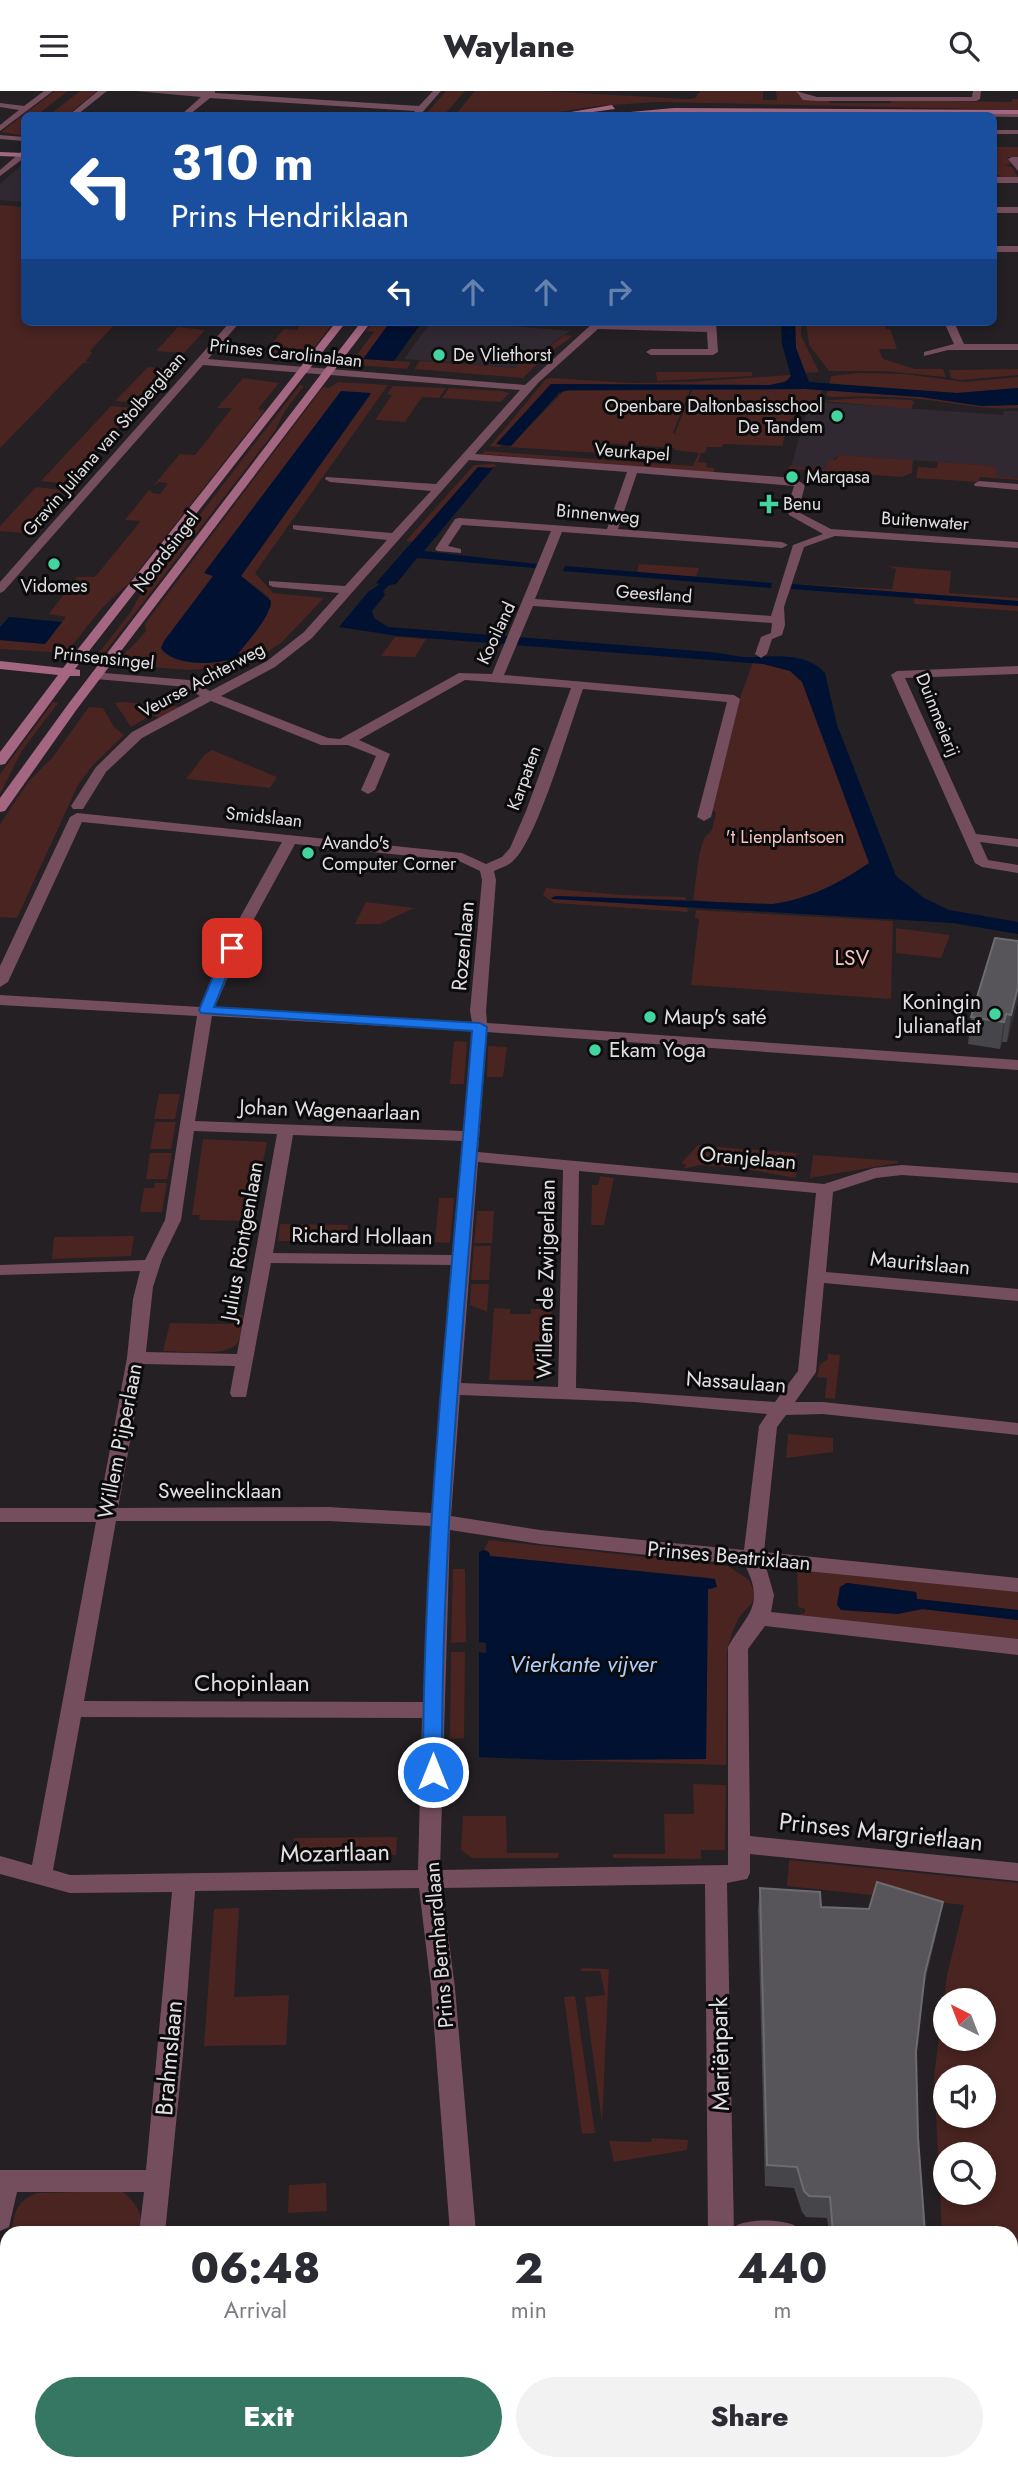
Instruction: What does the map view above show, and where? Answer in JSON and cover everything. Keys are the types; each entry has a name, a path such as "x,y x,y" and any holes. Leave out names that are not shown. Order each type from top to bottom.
{"main road":[{"path":"579,112 652,104 790,105 869,111"},
{"path":"645,112 944,112"},
{"path":"997,113 1018,113"},
{"path":"0,154 21,155"},
{"name":"Noordsingel","path":"0,761 338,326"},
{"name":"Noordsingel","path":"0,808 92,680 363,326"},
{"name":"Prinsensingel","path":"0,665 92,680"},
{"name":"Prinsensingel","path":"0,676 63,677"}],"street":[{"path":"22,112 49,91"},
{"path":"77,112 103,91"},
{"path":"140,91 211,93 419,112 437,91"},
{"path":"304,112 325,91"},
{"path":"800,91 806,98 817,99 976,99 977,91"},
{"path":"189,112 211,93"},
{"path":"0,105 26,109"},
{"path":"0,129 21,113"},
{"path":"997,113 1018,113"},
{"path":"997,132 1018,132"},
{"path":"0,137 21,139"},
{"path":"0,174 21,157"},
{"path":"1018,159 1012,159 1018,169"},
{"path":"997,180 1018,180"},
{"path":"997,210 1018,210"},
{"path":"997,249 1018,249"},
{"name":"Gravin Juliana van Stolberglaan","path":"0,589 231,326"},
{"name":"Veurse Achterweg","path":"0,982 78,812 101,769 137,735 276,660 308,635 529,388 557,359 597,326"},
{"path":"652,352 713,352 711,326"},
{"path":"951,326 960,347"},
{"path":"927,354 947,347 1018,347"},
{"name":"Prinses Carolinalaan","path":"199,362 214,366 529,388"},
{"name":"Veurkapel","path":"468,457 794,481 800,485 793,509 795,515 829,532"},
{"path":"611,533 633,469"},
{"path":"330,479 440,488"},
{"path":"979,484 1018,487"},
{"name":"Binnenweg","path":"457,551 441,549 459,521 782,545"},
{"path":"297,527 395,537"},
{"name":"Kooiland","path":"349,740 463,676 497,678 558,529"},
{"path":"761,654 767,636 776,635 782,592 789,582 799,545 829,536 829,532"},
{"name":"Buitenwater","path":"829,532 1018,545"},
{"path":"273,583 348,590"},
{"name":"Geestland","path":"530,602 776,620"},
{"name":"Duinmeierij","path":"1018,670 897,675 982,863 1018,869"},
{"path":"497,678 734,699 704,817"},
{"name":"Prinsensingel","path":"92,680 207,695"},
{"name":"Karpaten","path":"486,869 507,860 516,849 529,821 578,685"},
{"path":"207,695 326,742 349,740 383,754 368,790"},
{"name":"Smidslaan","path":"78,812 290,840 462,857 486,869"},
{"path":"971,837 1018,843"},
{"name":"Willem Pijperlaan","path":"41,1876 136,1358 139,1318 150,1265 167,1238 173,1220 206,1010 241,928 290,840"},
{"name":"Rozenlaan","path":"480,1027 478,1011 489,880 486,869"},
{"path":"0,1000 480,1027 1018,1065"},
{"name":"Prins Bernhardlaan","path":"462,2226 443,1988 429,1878 432,1710 441,1520 480,1027"},
{"name":"Johan Wagenaarlaan","path":"187,1126 472,1136"},
{"name":"Julius Röntgenlaan","path":"239,1393 286,1130"},
{"name":"Oranjelaan","path":"470,1156 825,1189 874,1173 902,1170 1018,1178"},
{"name":"Willem de Zwijgerlaan","path":"566,1394 571,1165"},
{"path":"716,1875 739,1873 738,1647 754,1631 765,1595 763,1578 753,1560 768,1426 807,1372 825,1189"},
{"name":"Richard Hollaan","path":"263,1258 461,1260"},
{"path":"0,1270 150,1265"},
{"name":"Mauritslaan","path":"817,1277 1018,1296"},
{"path":"136,1358 243,1360"},
{"name":"Nassaulaan","path":"451,1389 635,1396 781,1409 822,1408 1018,1429"},
{"name":"Sweelincklaan","path":"0,1515 328,1514 441,1520"},
{"name":"Prinses Beatrixlaan","path":"441,1520 461,1526 540,1537 1018,1585"},
{"path":"760,1618 1018,1647"},
{"name":"Chopinlaan","path":"72,1709 432,1710"},
{"name":"Prinses Margrietlaan","path":"738,1844 1018,1872"},
{"name":"Mozartlaan","path":"0,1865 70,1884 716,1875"},
{"name":"Mariënpark","path":"716,1875 721,2226"},
{"name":"Brahmslaan","path":"153,2226 171,2054 184,1883"},
{"path":"0,2219 3,2181 157,2181"}],"shaded area":[{"path":"21,166 21,202 0,200 0,184"},
{"path":"428,326 511,326 570,331 516,368 404,359"},
{"path":"819,402 1003,415 1004,411 1018,411 1018,478 997,476 994,466 838,455 826,469 791,467 807,411"}],"green space":[{"path":"55,91 68,91 41,112 27,112"},
{"path":"80,91 97,91 71,112 53,112"},
{"path":"446,91 465,91 447,112 428,112"},
{"path":"475,91 541,91 687,99 695,98 700,91 763,91 763,100 777,100 776,91 798,91 802,98 829,100 830,103 891,103 891,100 1012,102 1012,99 1018,99 1018,110 658,102 597,106 559,112 458,112"},
{"path":"682,111 850,112 664,112"},
{"path":"21,117 21,135 1,132"},
{"path":"997,147 1018,147 1018,157 1007,157 1011,164 1005,165 1012,167 1018,177 997,178 1000,176 997,174"},
{"path":"0,205 21,207 21,326 113,326 90,351 92,353 85,362 94,363 83,363 0,448"},
{"path":"299,326 331,326 307,357 265,356 270,351 266,350 284,329 297,330"},
{"path":"370,326 387,326 364,359 411,362 407,369 357,365 360,364 352,361 374,332 366,331"},
{"path":"795,326 801,326 801,336 819,372 805,373 796,348"},
{"path":"807,326 885,326 886,329 890,329 897,349 879,349 883,359 915,369 943,369 946,377 884,371 829,371 809,345"},
{"path":"178,327 205,330 184,353 156,351"},
{"path":"565,335 573,336 549,353 523,378 414,369 420,361 516,368 520,361 527,361 534,348 545,349"},
{"path":"148,367 170,369 140,403 115,401"},
{"path":"1018,369 1018,375 960,380 951,378 949,370"},
{"path":"656,372 752,372 752,376 657,381"},
{"path":"858,373 905,374 965,382 1018,377 1018,388 957,393 829,385 831,376"},
{"path":"790,375 790,380 770,385 551,384 497,444 501,445 500,447 490,446 546,379 631,383"},
{"path":"243,378 279,383 258,409 265,410 128,584 102,608 66,653 0,649 0,640 45,644 66,617 49,614 77,577 95,577 140,521 125,520 149,490 151,493 160,494 168,483 159,482 153,486 180,454 195,455 232,408 217,408"},
{"path":"338,382 388,385 255,573 273,593 324,598 282,642 247,666 188,670 151,667 134,662 133,658 118,658 146,631 145,624 323,387 329,388","holes":["371,394 241,576 269,597 271,606 229,660 183,661 167,654 161,648 214,575 204,573 261,499"]},
{"path":"300,385 304,386 286,409 274,432 102,656 97,655 130,613 147,583"},
{"path":"393,386 446,388 439,398 422,397 405,422 375,420 392,395 387,394"},
{"path":"449,388 509,393 501,402 442,398"},
{"path":"690,390 673,433 682,435 675,433 692,390 822,390 819,397 789,421 782,446 723,444 722,447 707,447 698,462 715,468 713,473 482,454 485,451 693,466 699,453 674,450 675,448 603,443 598,453 509,447 564,391"},
{"path":"828,390 921,397 982,406 1018,405 1018,408 987,408 897,397 832,397 826,396"},
{"path":"860,398 914,402 911,409 821,401"},
{"path":"111,406 135,408 68,484 41,481"},
{"path":"838,455 913,460 912,473 902,477 789,469 789,466 826,469 828,460 836,460"},
{"path":"938,462 995,466 997,476 1018,480 980,477 978,482 916,478 918,467 937,468"},
{"path":"474,465 497,466 492,467 412,542 406,541"},
{"path":"36,487 62,490 23,533 0,531 0,526"},
{"path":"639,564 699,568 696,577 637,572"},
{"path":"885,566 951,571 949,593 1018,598 1018,601 792,584 892,589 896,569"},
{"path":"913,598 1018,605 1018,611 915,604"},
{"path":"395,637 426,639 415,657 381,656"},
{"name":"'t Lienplantsoen","path":"753,662 781,665 809,681 876,876 869,916 693,900 699,856 704,838 712,830 716,813 712,809 741,695"},
{"path":"53,702 58,703 21,752 0,794 0,774"},
{"path":"115,703 184,707 162,719 152,715 131,727"},
{"path":"89,707 103,708 114,727 124,735 93,765 78,785 17,918 0,917 0,824 29,781 52,758"},
{"path":"212,750 277,777 270,788 186,779 204,755"},
{"path":"546,888 621,895 685,897 686,900 553,896 687,908 688,912 554,903 543,895"},
{"path":"366,902 414,908 380,924 355,924"},
{"name":"LSV","path":"696,910 893,921 891,999 691,985 699,919 695,918"},
{"path":"896,928 950,935 941,958 896,953"},
{"path":"454,1041 467,1042 464,1084 450,1084"},
{"path":"488,1046 507,1047 503,1077 487,1077"},
{"path":"159,1094 180,1094 175,1119 154,1119"},
{"path":"155,1122 176,1122 171,1149 150,1149"},
{"path":"203,1139 267,1142 251,1221 199,1220 200,1215 192,1215"},
{"path":"698,1145 743,1149 741,1168 700,1165 683,1169 686,1165 681,1163"},
{"path":"747,1149 796,1153 796,1178 745,1169"},
{"path":"150,1153 172,1153 167,1179 146,1179"},
{"path":"813,1155 898,1161 898,1163 810,1178"},
{"path":"600,1176 614,1178 604,1225 591,1225 592,1185 598,1185"},
{"path":"155,1183 167,1183 162,1212 140,1212 144,1188 154,1188"},
{"path":"439,1198 454,1198 450,1243 435,1242"},
{"path":"477,1211 494,1211 492,1243 474,1243"},
{"path":"280,1224 348,1225 346,1241 278,1241"},
{"path":"134,1236 131,1256 52,1259 54,1237"},
{"path":"474,1246 491,1246 489,1280 471,1280"},
{"path":"471,1284 489,1284 487,1312 470,1305"},
{"path":"494,1308 510,1309 510,1314 531,1314 531,1309 552,1309 551,1320 544,1321 543,1371 536,1371 535,1380 489,1380"},
{"path":"236,1314 243,1315 239,1339 233,1347 215,1352 163,1351 170,1323 232,1324"},
{"path":"828,1354 840,1355 835,1399 825,1398 827,1378 817,1377 820,1364 828,1359"},
{"path":"788,1434 833,1438 833,1452 786,1458"},
{"path":"489,1540 728,1566 749,1580 755,1594 752,1603 739,1617 727,1651 726,1765 553,1760 706,1759 708,1589 714,1589 710,1578 489,1556 484,1550"},
{"path":"797,1566 1018,1590 1018,1610 917,1599 916,1592 847,1583 840,1587 837,1604 866,1611 903,1612 922,1609 1018,1620 1018,1642 805,1618 797,1615 805,1613 805,1609 798,1607"},
{"path":"453,1569 465,1569 466,1642 451,1643"},
{"path":"451,1652 465,1652 464,1738 450,1739"},
{"path":"693,1784 726,1785 725,1850 701,1850 701,1859 613,1858 613,1854 665,1854 664,1814 694,1814"},
{"path":"463,1816 506,1816 507,1853 559,1853 558,1858 472,1858 461,1850"},
{"path":"397,1837 396,1855 390,1855 391,1861 293,1863 294,1838"},
{"path":"789,1860 1018,1883 1018,2226 942,2226 941,2205 996,2205 996,2142 937,2142 937,2128 996,2128 996,2065 935,2065 937,2051 996,2051 996,1988 945,1988 964,1905 787,1886"},
{"path":"239,1908 234,1997 289,1995 286,2045 204,2046 214,1909"},
{"path":"581,1968 609,1969 602,2122 585,1997 605,1995 600,1971 581,1971"},
{"path":"575,1996 595,2133 582,2134 564,1997"},
{"path":"652,2138 688,2140 687,2150 614,2162 609,2141 651,2142"},
{"path":"326,2183 327,2211 288,2213 289,2185"},
{"path":"121,2191 138,2209 141,2226 13,2226 17,2209 37,2193"}],"water":[{"path":"387,326 419,326 394,361 363,359"},
{"path":"781,326 795,326 796,348 809,382 957,393 1018,388 1018,405 982,406 921,397 805,389 568,390 559,393 511,446 496,444 551,384 770,385 785,382 791,376 782,344"},
{"path":"341,391 371,393 241,576 271,601 262,623 236,657 228,660 196,663 167,654 161,648 164,641 213,576 204,573"},
{"path":"478,467 493,468 424,551 537,564 535,568 417,558 396,584 389,585 383,591 385,595 372,611 374,618 388,627 710,652 742,657 791,657 810,662 825,673 837,725 896,876 924,898 949,910 1018,922 1018,934 953,923 552,899 556,896 772,904 823,890 869,863 802,682 790,671 763,664 398,636 339,627 368,592 380,584 376,583"},
{"path":"565,566 772,583 771,588 563,571"},
{"path":"792,584 1018,601 1018,606 791,589"},
{"path":"9,617 62,622 45,644 0,640 0,627"},
{"name":"Vierkante vijver","path":"479,1552 489,1552 490,1556 715,1579 717,1587 708,1589 706,1759 553,1760 479,1757 479,1652 486,1653 486,1643 479,1642"},
{"path":"847,1583 916,1592 917,1599 1018,1610 1018,1620 922,1609 898,1614 841,1610 837,1605 840,1587"}],"building":[{"path":"995,938 1018,941 1018,987 1011,1015 1006,1014 1004,1022 971,1017"},
{"path":"877,1882 943,1902 925,1973 916,2052 918,2137 924,2226 832,2226 830,2197 809,2196 804,2191 797,2167 767,2165 760,1888 820,1892 821,1907 869,1909"}],"place":[{"name":"De Vliethorst","path":"439,355"},
{"name":"Openbare Daltonbasisschool De Tandem","path":"837,416"},
{"name":"Marqasa","path":"792,477"},
{"name":"Benu","path":"769,504"},
{"name":"Vidomes","path":"54,564"},
{"name":"Avando's Computer Corner","path":"308,853"},
{"name":"Koningin Julianaflat","path":"995,1014"},
{"name":"Maup's saté","path":"650,1017"},
{"name":"Ekam Yoga","path":"595,1050"}],"route":[{"path":"232,948 206,1010 480,1027 441,1520 432,1710 433,1772"}]}
